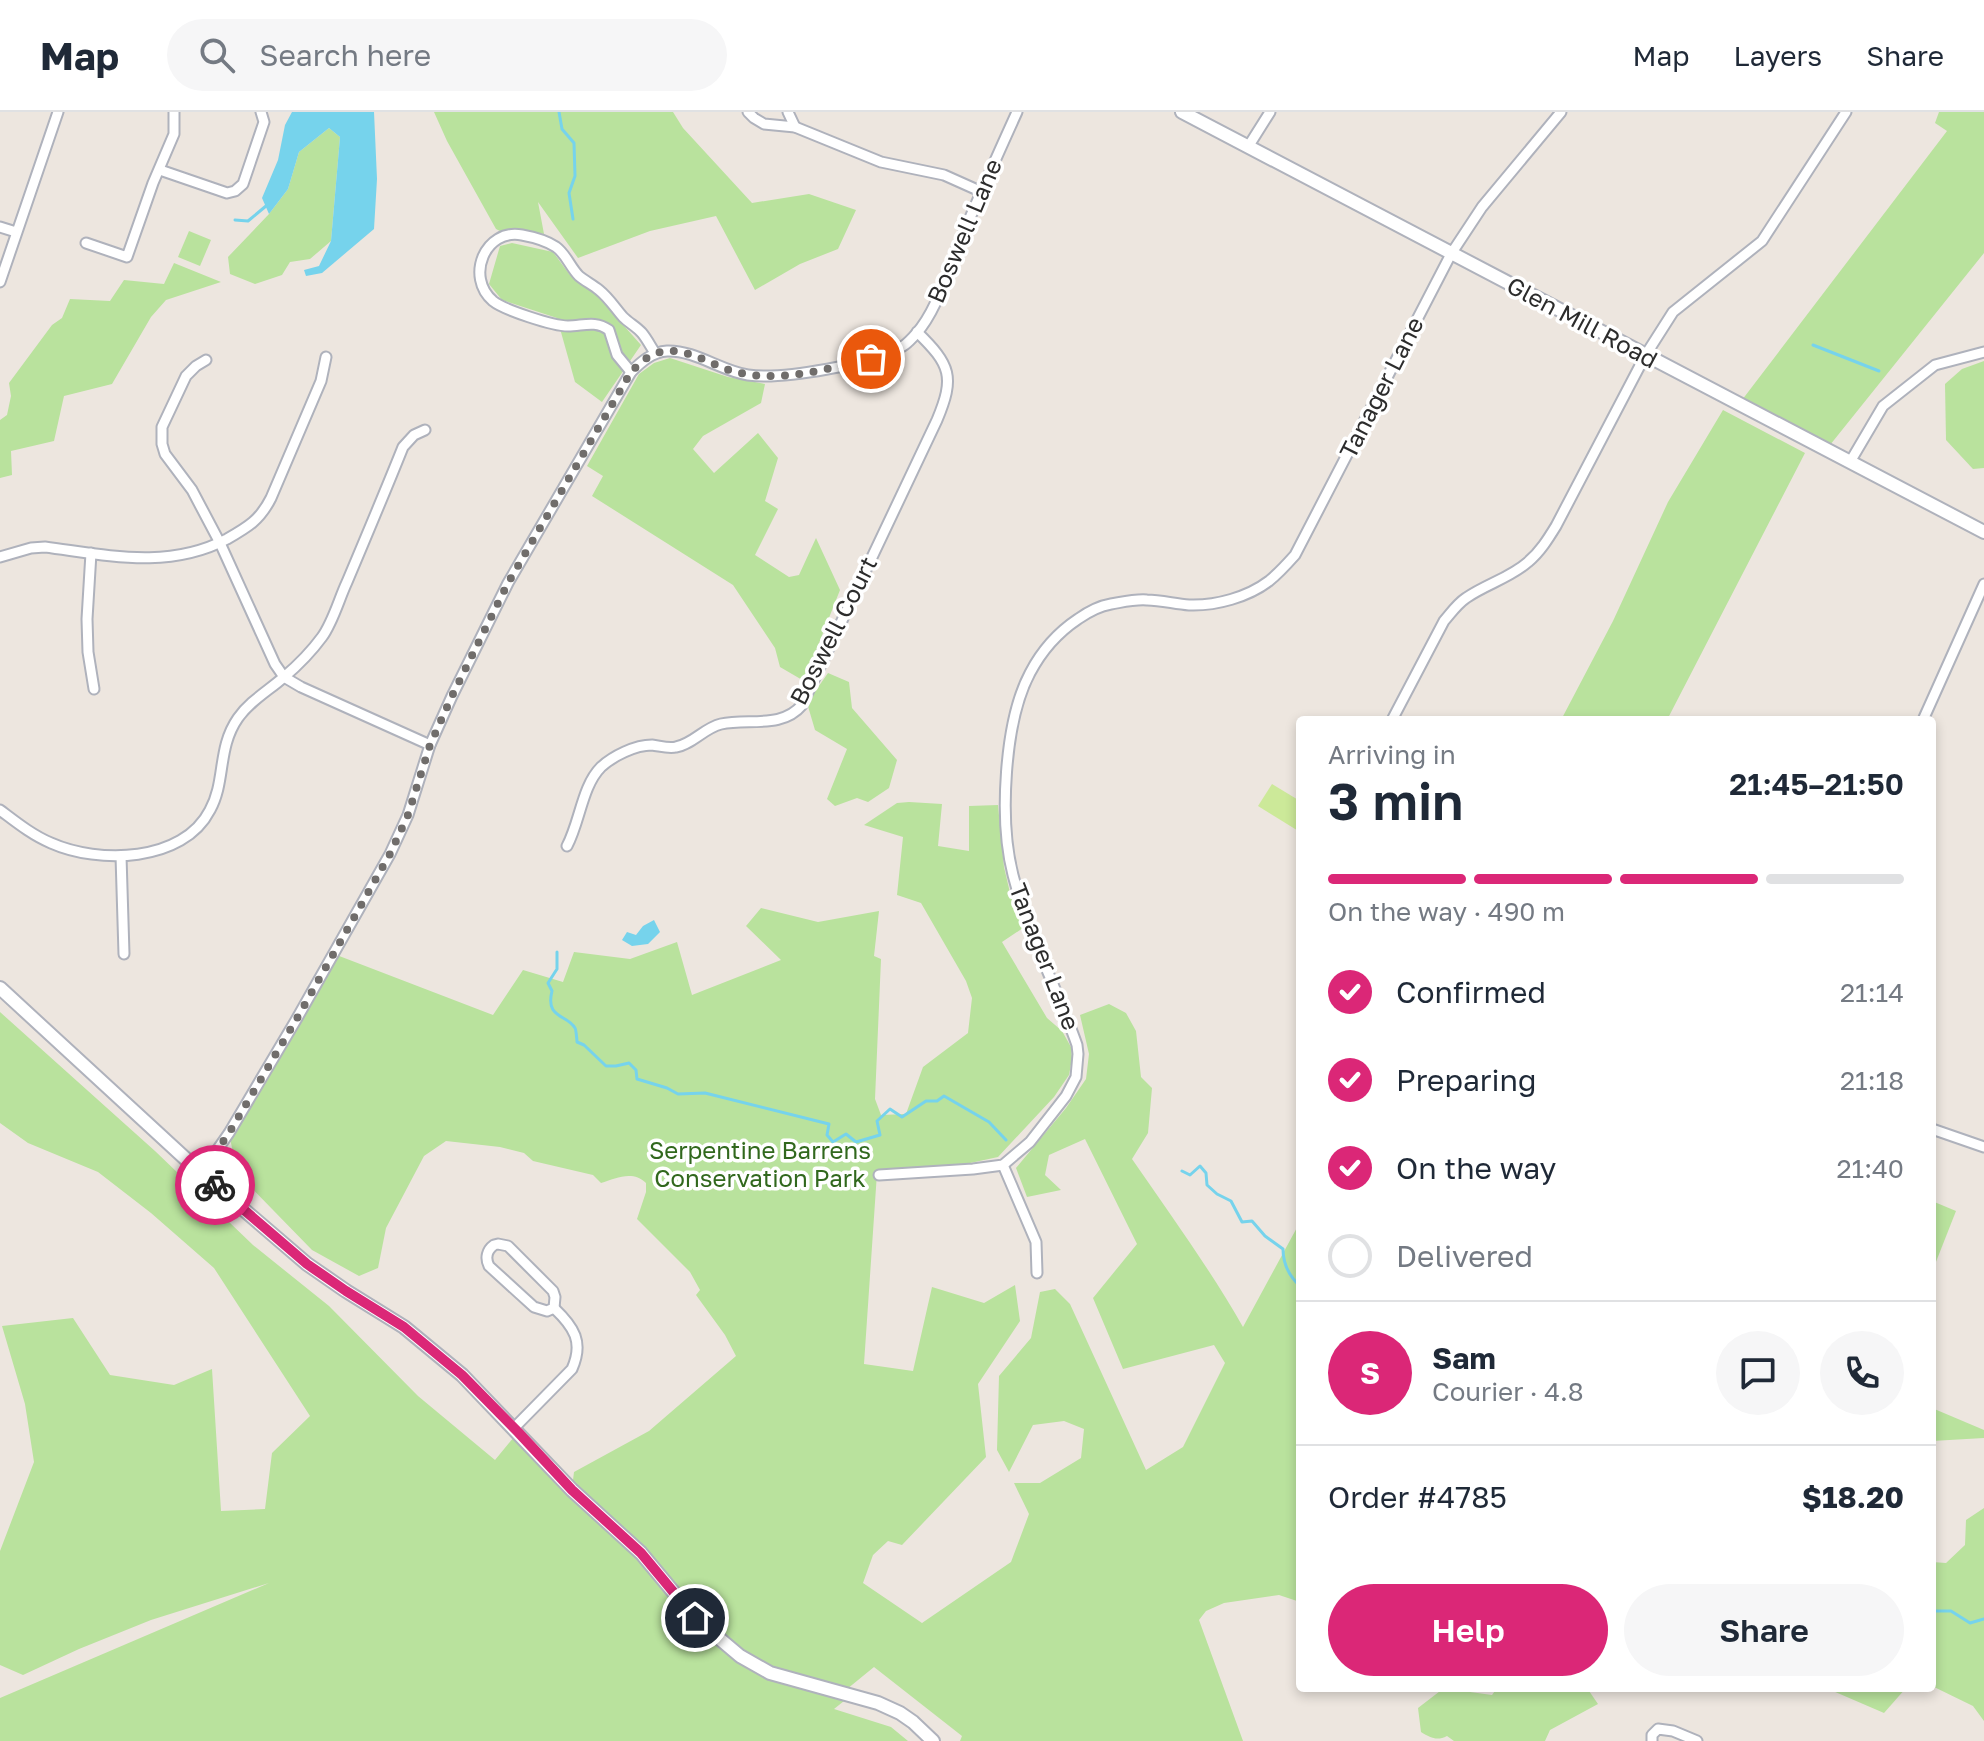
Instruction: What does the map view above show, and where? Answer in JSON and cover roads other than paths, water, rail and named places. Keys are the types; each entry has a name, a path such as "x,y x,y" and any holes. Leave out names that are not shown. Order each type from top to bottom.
{"main road":[{"name":"Glen Mill Road","path":"1182,112 1984,532"},
{"path":"0,988 201,1173 307,1264 404,1327 462,1375 572,1490 641,1553 695,1618 740,1656 770,1673 878,1703 900,1713 933,1741"}],"street":[{"path":"0,282 58,112"},
{"path":"86,243 127,257 174,134 174,112"},
{"path":"160,170 227,193 235,191 243,184 264,122 261,112"},
{"path":"748,112 764,124 795,127 881,162 944,175 982,192"},
{"path":"788,112 795,127"},
{"name":"Boswell Lane","path":"655,353 679,352 728,370 771,377 871,359 904,346 917,332 934,304 1017,112"},
{"path":"1248,147 1270,112"},
{"name":"Tanager Lane","path":"1003,1165 1030,1142 1066,1096 1076,1077 1078,1054 1069,1021 1023,908 1007,845 1005,791 1009,750 1029,674 1052,640 1091,611 1106,605 1145,599 1192,605 1221,602 1245,594 1279,573 1295,555 1451,254 1482,207 1561,112"},
{"path":"1394,716 1444,621 1454,609 1466,598 1514,573 1543,546 1645,356 1673,312 1762,241 1846,112"},
{"path":"0,227 16,232"},
{"path":"201,1173 229,1133 296,1020 390,854 408,815 430,745 508,583 631,372 655,353 642,333 600,291 579,275 561,250 517,234 489,246 483,255 479,273 484,290 491,299 513,311 558,325 584,323 605,326 621,362 631,372"},
{"name":"Boswell Court","path":"567,846 575,832 589,785 601,767 612,760 642,746 678,747 716,725 781,719 802,705 947,394 944,364 917,332"},
{"path":"1850,462 1883,406 1935,365 1984,352"},
{"path":"0,557 45,547 142,558 182,556 220,543 256,521 271,498 321,381 326,357"},
{"path":"206,360 186,376 169,409 162,427 165,454 192,490 220,543 275,664 284,677 301,687 430,745"},
{"path":"0,810 52,844 90,854 143,854 162,849 190,835 210,811 216,796 223,751 238,718 249,704 284,677 324,635 403,447 414,435 425,430"},
{"path":"91,553 87,619 94,689"},
{"path":"1925,716 1984,584"},
{"path":"121,856 124,954"},
{"path":"1936,1130 1984,1147"},
{"path":"879,1175 1003,1165 1036,1242 1037,1273"},
{"path":"498,1244 508,1246 553,1291 554,1308 547,1311 534,1307 489,1266 487,1257 491,1247 498,1244"},
{"path":"514,1428 572,1369 577,1358 575,1333 554,1308"},
{"path":"1652,1741 1652,1735 1658,1729 1673,1731 1690,1740"}],"water":[{"path":"292,112 374,112 377,179 374,229 322,273 306,276 304,270 319,266 331,241 340,137 329,128 299,152 288,189 269,214 262,198 278,160 285,125"},
{"path":"654,920 660,932 648,944 632,946 622,940 627,932 636,935 643,926"}],"waterway":[{"path":"559,112 562,129 574,143 575,176 569,193 573,219"},
{"path":"235,220 248,221 266,206"},
{"path":"1813,345 1879,371"},
{"path":"557,952 557,969 548,983 554,1011 575,1028 577,1042 606,1066 629,1063 636,1070 637,1079 678,1094 705,1093 829,1124 827,1135 833,1142 846,1134 856,1142 880,1135 877,1121 890,1109 902,1117 926,1101 937,1101 944,1096 989,1122 1006,1140"},
{"path":"1182,1171 1190,1175 1200,1166 1206,1173 1207,1185 1231,1201 1242,1222 1252,1221 1265,1236 1283,1249 1287,1269 1296,1281"},
{"path":"1936,1611 1951,1611 1970,1623 1984,1619"}],"park label":[{"name":"Serpentine Barrens Conservation Park","path":"760,1165"}]}
